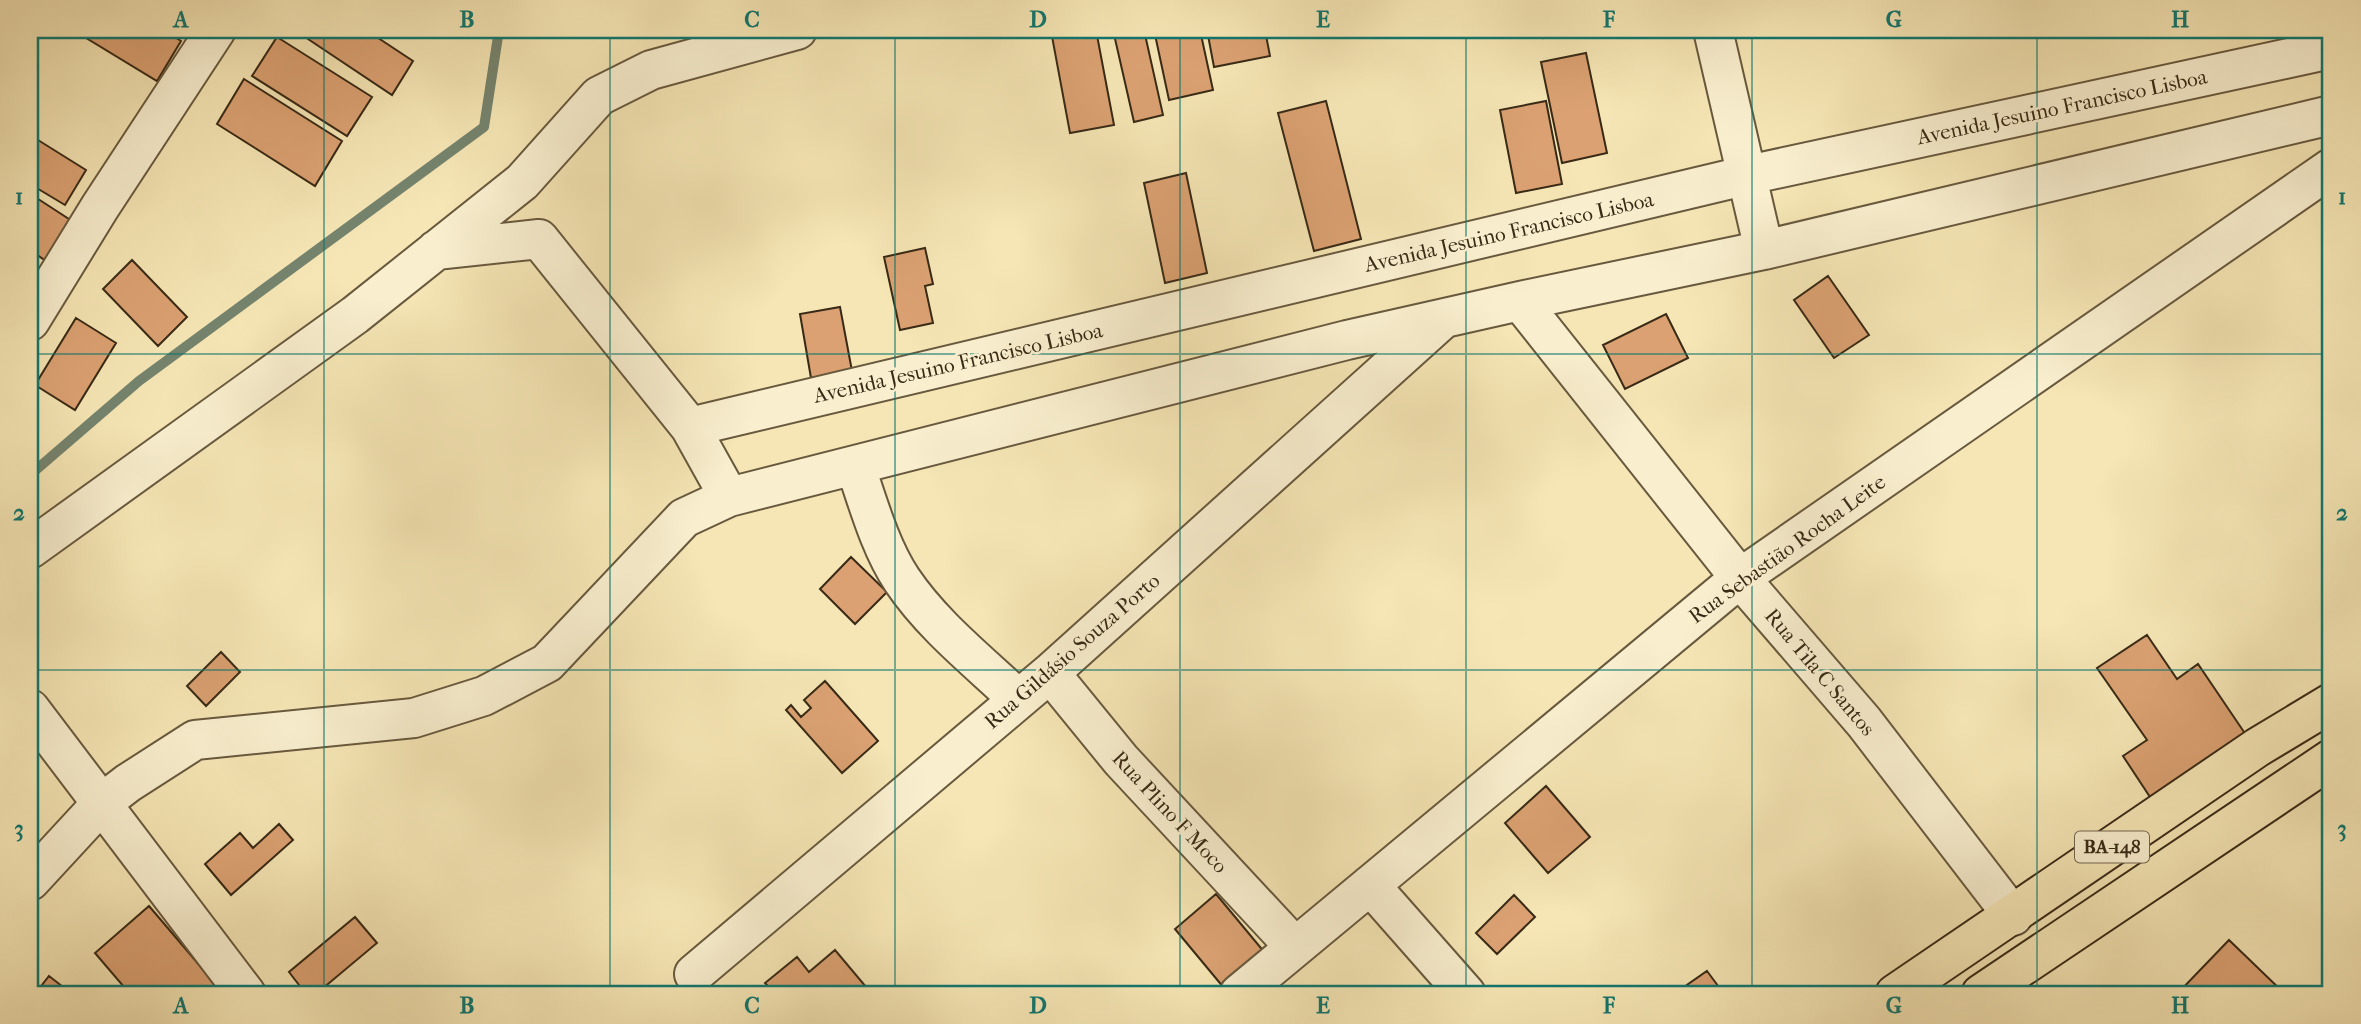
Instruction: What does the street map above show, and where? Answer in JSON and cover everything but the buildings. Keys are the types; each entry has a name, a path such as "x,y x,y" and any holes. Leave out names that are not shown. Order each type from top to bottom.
{"main road":[{"name":"BA-148","path":"1895,994 2258,747 2331,703"},
{"name":"BA-148","path":"1981,994 2331,759"}],"street":[{"path":"30,321 100,207 216,30"},
{"path":"30,549 355,315 522,182 598,96 651,69 797,30"},
{"path":"1713,30 1764,250"},
{"name":"Avenida Jesuino Francisco Lisboa","path":"690,427 1748,175 2331,49"},
{"path":"30,881 103,803 128,783 195,740 414,718 484,696 547,663 684,518 729,497 1347,340 1764,250 2331,115"},
{"name":"Rua Sebastião Rocha Leite","path":"1238,994 1740,578 2331,168"},
{"path":"522,182 539,239 690,427 729,497"},
{"path":"436,250 539,239"},
{"name":"Rua Tila C Santos","path":"1520,301 1740,578 1864,722 2013,916"},
{"name":"Rua Gildásio Souza Porto","path":"694,974 1050,673 1444,319"},
{"path":"855,466 874,522 901,578 932,618 1018,699"},
{"name":"Rua Plino F Moco","path":"1050,673 1121,760 1294,947"},
{"path":"30,709 246,994"},
{"path":"1370,885 1466,994"}],"waterway":[{"path":"30,475 139,381 484,127 499,30"}]}
